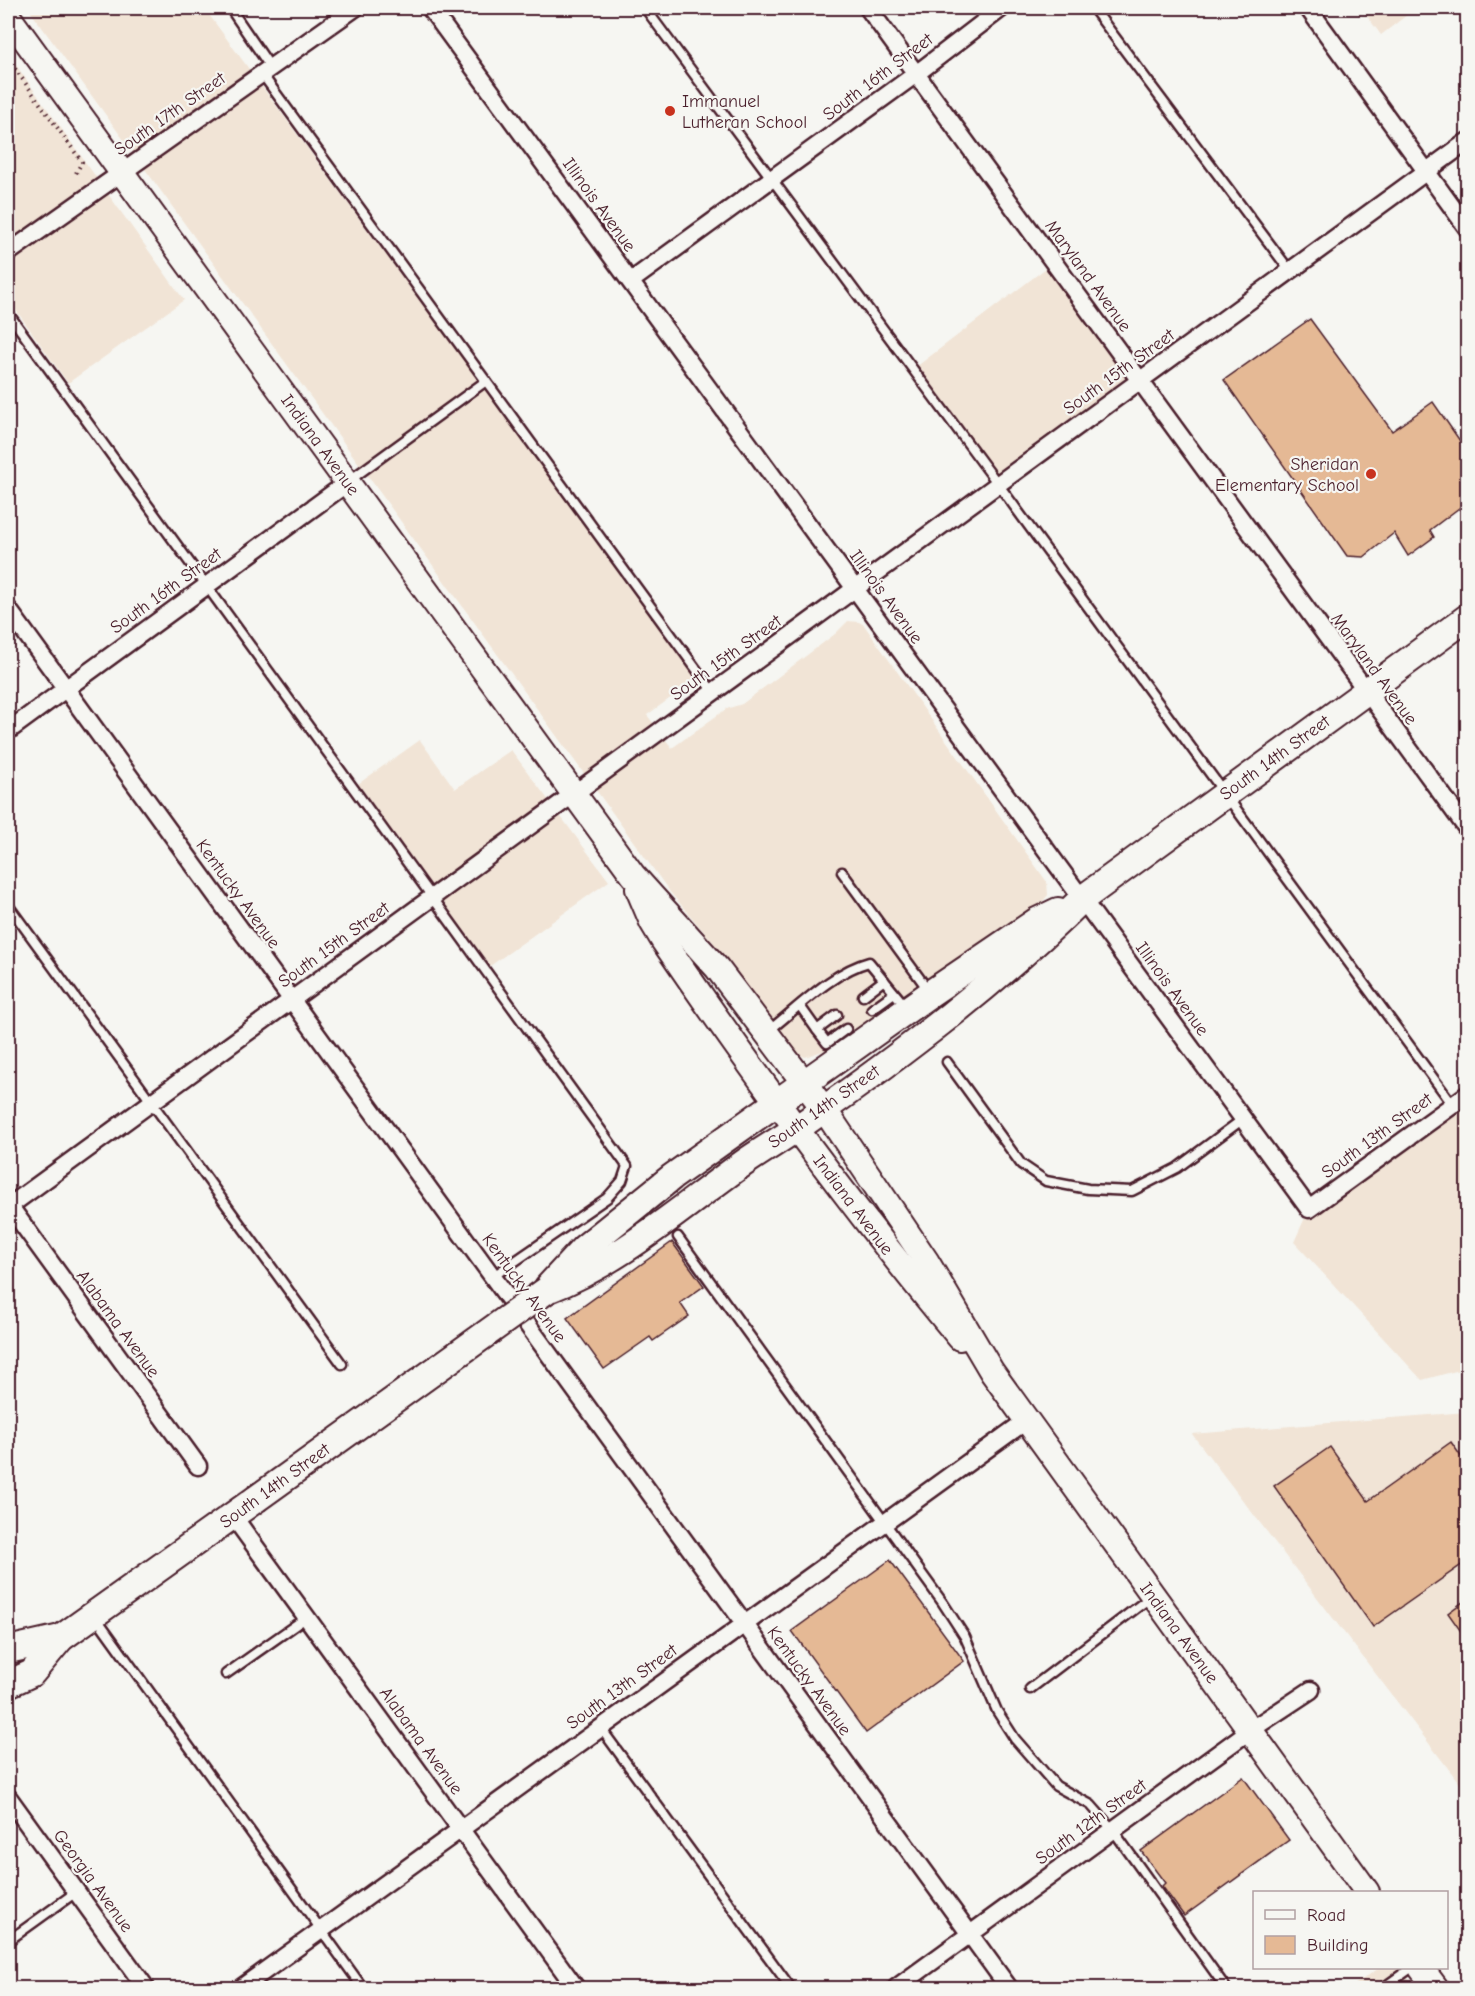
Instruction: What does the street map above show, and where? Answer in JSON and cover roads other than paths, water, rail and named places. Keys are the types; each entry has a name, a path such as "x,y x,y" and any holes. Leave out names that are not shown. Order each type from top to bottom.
{"main road":[{"name":"Indiana Avenue","path":"8,16 633,875 697,945 824,1109 927,1262 992,1372"},
{"name":"South 14th Street","path":"8,1684 32,1672 61,1638 95,1616 547,1290 600,1266 824,1109 1008,968 1082,899 1467,618"},
{"name":"Indiana Avenue","path":"633,875 652,922 664,942 796,1129 904,1272 992,1372 1365,1891"},
{"name":"South 14th Street","path":"547,1290 584,1248 672,1177 804,1083 901,1001 931,993 1037,921 1082,899"},
{"path":"8,1650 61,1638"},
{"path":"1422,1969 1436,1989"}],"street":[{"name":"South 17th Street","path":"8,253 355,8"},
{"name":"Illinois Avenue","path":"430,8 1309,1209"},
{"name":"Maryland Avenue","path":"867,8 1467,830"},
{"name":"South 16th Street","path":"630,281 916,74 1002,8"},
{"path":"1308,8 1467,229"},
{"name":"South 15th Street","path":"8,1206 1467,141"},
{"name":"South 16th Street","path":"8,731 347,483"},
{"name":"Kentucky Avenue","path":"8,609 1009,1989"},
{"name":"South 13th Street","path":"1309,1209 1467,1094"},
{"name":"Alabama Avenue","path":"8,1206 198,1466"},
{"name":"South 13th Street","path":"241,1989 743,1623 1027,1420"},
{"name":"Alabama Avenue","path":"233,1516 576,1989"},
{"name":"South 12th Street","path":"896,1989 1249,1731 1311,1690"},
{"name":"Georgia Avenue","path":"8,1797 146,1989"}],"lane":[{"path":"230,8 266,71 486,381 713,692"},
{"path":"645,8 998,484 1453,1105"},
{"path":"1093,8 1290,271"},
{"path":"8,313 208,584 431,898 627,1166 622,1181 607,1198 492,1278"},
{"path":"347,483 486,381"},
{"path":"842,872 931,993"},
{"path":"8,905 342,1364"},
{"path":"766,1033 857,965 869,962 901,1001 872,1009"},
{"path":"863,996 884,980"},
{"path":"800,1006 827,1043 846,1029"},
{"path":"817,1030 837,1015"},
{"path":"947,1062 1021,1164 1046,1181 1088,1189 1132,1191 1177,1168 1243,1119"},
{"path":"678,1237 885,1522 965,1637 997,1711 1015,1739 1056,1786 1091,1805 1113,1830 1226,1989"},
{"path":"1030,1689 1152,1596"},
{"path":"95,1616 363,1989"},
{"path":"226,1674 307,1617"},
{"path":"600,1727 791,1989"},
{"path":"8,1941 76,1892"},
{"path":"1383,1989 1410,1969"}],"place":[{"name":"Immanuel Lutheran School","path":"670,111"},
{"name":"Sheridan Elementary School","path":"1371,474"}]}
